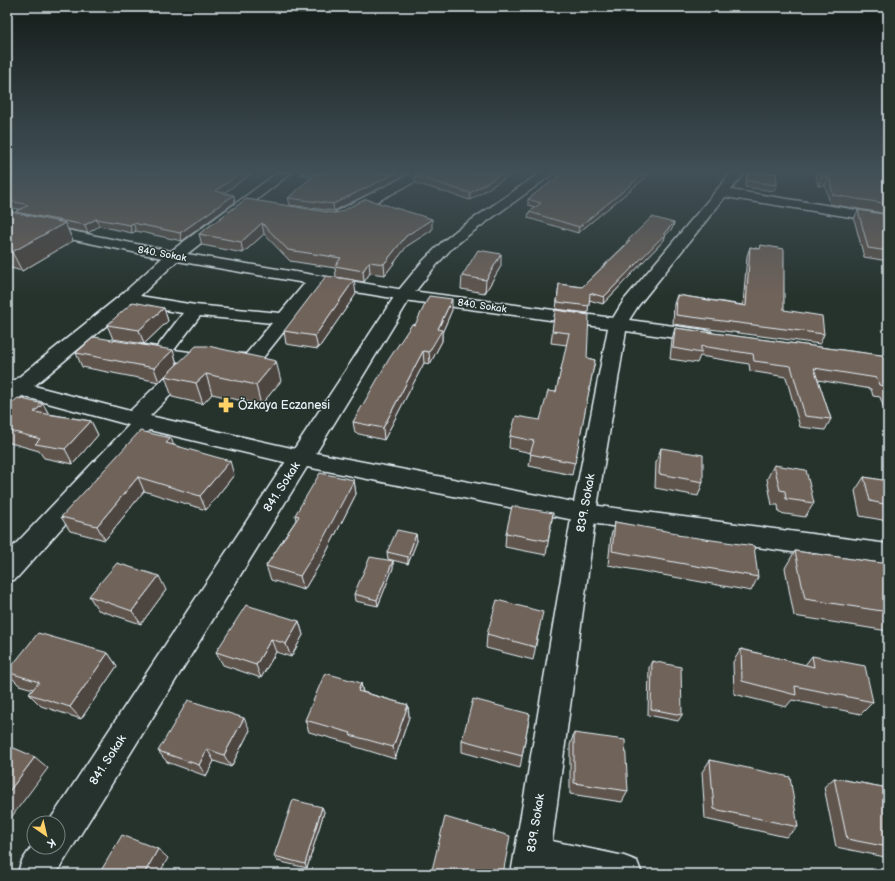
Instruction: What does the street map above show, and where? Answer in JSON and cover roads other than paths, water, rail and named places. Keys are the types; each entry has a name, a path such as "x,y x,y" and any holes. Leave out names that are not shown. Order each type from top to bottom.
{"street":[{"path":"10,391 127,299 174,256 238,214"},
{"path":"328,217 336,218 343,214"},
{"name":"841. Sokak","path":"66,826 404,295 427,266 446,246 462,232 488,214"},
{"name":"839. Sokak","path":"530,864 584,513 618,324 630,304 705,214"},
{"path":"857,214 888,219"},
{"name":"840. Sokak","path":"7,222 174,256 404,295 722,338"},
{"path":"131,348 196,359 250,360 316,280"},
{"path":"127,299 195,310 285,319"},
{"path":"162,353 195,310"},
{"path":"76,340 100,344"},
{"path":"7,571 139,421 196,359"},
{"path":"10,391 301,458 584,513 888,555"},
{"path":"36,874 48,855"},
{"path":"530,864 624,874"}],"place":[{"name":"Özkaya Eczanesi","path":"226,405"}]}
